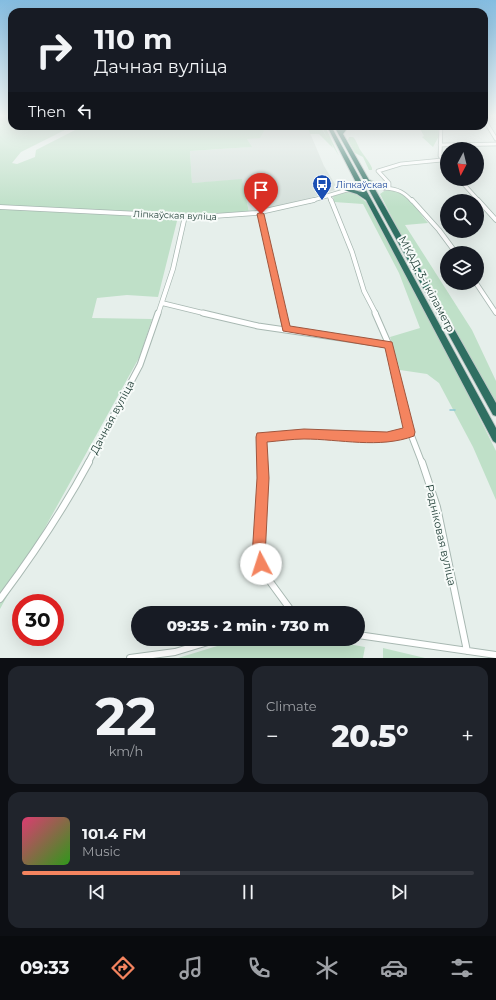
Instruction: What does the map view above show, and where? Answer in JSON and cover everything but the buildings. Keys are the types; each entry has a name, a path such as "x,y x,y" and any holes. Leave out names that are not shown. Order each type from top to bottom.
{"highway":[{"name":"МКАД, 3-і кіламетр","path":"340,146 358,179 372,198 496,412"},
{"name":"МКАД, 3-і кіламетр","path":"347,146 367,180 372,198 496,438"},
{"path":"347,190 354,186 358,179"},
{"path":"367,180 387,187"},
{"path":"347,190 359,192 372,198 378,191 387,187"}],"street":[{"path":"440,160 398,165 378,172 389,183 387,187 402,191 407,195 439,230 451,246"},
{"path":"465,186 496,220"},
{"name":"Ліпкаўская вуліца","path":"0,208 69,209 185,216 227,216 260,212 329,196 347,190"},
{"name":"Радніковая вуліца","path":"329,196 352,252 364,291 379,320 388,345 410,432 423,465 436,507 466,651"},
{"path":"260,212 286,329"},
{"name":"Дачная вуліца","path":"0,600 39,546 67,502 140,365 174,263 185,216"},
{"path":"481,290 496,313"},
{"path":"162,302 258,326 388,345"},
{"path":"288,606 273,588 263,572 259,557 263,478 261,437 304,434 387,437 410,432"},
{"path":"365,636 496,655"},
{"path":"130,658 176,652 195,646"}],"shaded area":[{"path":"250,146 315,146 324,166 338,189 292,204 249,212 242,180 192,183 190,151 251,147"}],"green space":[{"path":"0,146 34,146 21,152 12,163 17,164 35,157 36,150 44,146 251,146 252,147 190,151 192,183 242,179 249,212 224,214 179,213 158,297 127,295 97,298 92,318 152,319 140,356 0,609"},
{"path":"351,146 358,146 370,163 372,170 369,170 363,157 355,153"},
{"path":"387,189 400,192 415,206 428,223 405,225 440,280 440,290 446,290 472,330 496,381 496,403 401,235 380,194"},
{"path":"347,192 355,193 366,202 450,359 496,451 496,500 473,447 439,383 427,374 400,370 390,337 420,328 399,273 363,204 334,202 333,196"},
{"path":"217,646 365,647 363,658 178,658"},
{"path":"383,648 425,658 383,658"}],"waterway":[{"path":"450,410 455,410"}],"place":[{"name":"Ліпкаўская","path":"322,201"}],"route":[{"path":"261,214 286,329 388,345 410,432 387,437 291,434 261,437 263,478 259,557 261,564"}]}
